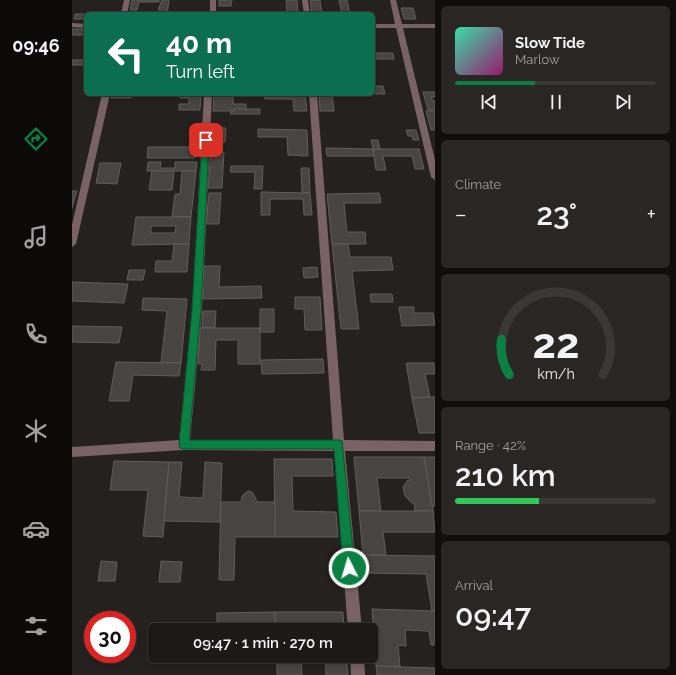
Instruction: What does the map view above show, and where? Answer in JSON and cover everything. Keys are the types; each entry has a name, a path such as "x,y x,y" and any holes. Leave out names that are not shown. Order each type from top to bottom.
{"street":[{"path":"124,12 127,0"},
{"path":"213,12 214,0"},
{"path":"305,0 307,12"},
{"path":"393,0 435,177"},
{"path":"72,26 84,26"},
{"path":"375,26 435,26"},
{"path":"72,244 106,96"},
{"path":"184,445 197,310 208,96"},
{"path":"314,96 353,623"},
{"path":"72,452 184,445 435,446"},
{"path":"357,663 358,675"}],"building":[{"path":"132,0 159,0 159,2 139,2 137,10 130,10"},
{"path":"162,0 169,0 167,12 160,12 160,10 158,10"},
{"path":"219,0 232,0 231,6 219,6"},
{"path":"286,0 297,0 298,12 287,12"},
{"path":"310,0 320,0 322,12 312,12"},
{"path":"339,0 347,0 350,12 342,12"},
{"path":"401,8 413,8 416,19 404,19"},
{"path":"75,14 84,14 84,19 74,19"},
{"path":"72,29 84,29 84,35 72,35"},
{"path":"375,53 393,53 394,59 375,59"},
{"path":"72,60 84,60 84,65 72,65"},
{"path":"375,86 383,86 385,94 375,94"},
{"path":"423,92 435,92 435,97 431,97 433,101 435,101 435,110 428,110"},
{"path":"112,96 132,96 131,98 111,98"},
{"path":"180,96 201,96 200,110 179,110 179,104 189,104 189,98 180,98"},
{"path":"214,96 233,96 233,104 246,104 246,109 234,109 234,111 213,111"},
{"path":"264,96 305,96 307,111 294,111 293,99 265,99"},
{"path":"319,96 332,96 334,111 320,111"},
{"path":"234,109 260,109 260,114 230,114 231,111 234,111"},
{"path":"426,111 435,111 435,130 431,130"},
{"path":"216,127 226,128 225,142 215,142"},
{"path":"258,129 307,130 308,156 288,155 287,137 258,137"},
{"path":"406,130 416,130 419,140 413,140 412,136 408,136"},
{"path":"371,140 378,140 380,149 373,149"},
{"path":"148,147 196,147 195,158 147,158"},
{"path":"326,148 373,149 374,156 327,156"},
{"path":"373,149 419,149 424,169 415,169 412,156 383,156 386,170 376,170"},
{"path":"211,152 224,152 222,188 208,188"},
{"path":"148,162 161,162 160,168 175,168 175,162 197,162 196,171 147,171"},
{"path":"100,163 121,163 117,184 96,183"},
{"path":"231,166 263,166 262,189 254,189 255,172 230,172"},
{"path":"301,168 309,168 310,193 302,192"},
{"path":"152,171 174,171 172,190 149,190"},
{"path":"182,171 196,171 191,217 172,217 175,194 180,194"},
{"path":"72,191 77,191 72,208"},
{"path":"261,192 310,193 312,215 304,215 303,199 270,199 270,215 261,215"},
{"path":"209,193 221,193 219,224 206,224"},
{"path":"379,193 381,203 344,203 347,232 365,232 366,244 332,244 327,194"},
{"path":"136,217 191,217 189,244 132,245","holes":["151,226 176,226 175,233 151,233"]},
{"path":"174,244 189,244 187,272 155,272 156,261 172,261"},
{"path":"332,244 348,244 350,257 391,257 393,270 352,271 359,329 341,329"},
{"path":"204,266 220,266 219,287 261,286 262,298 203,299 202,289"},
{"path":"317,267 318,277 304,278 303,268"},
{"path":"129,270 145,270 143,280 127,280"},
{"path":"72,282 128,284 124,303 72,301"},
{"path":"370,294 392,294 393,302 371,302"},
{"path":"295,297 320,297 322,330 305,330 304,309 295,309"},
{"path":"143,298 187,299 181,363 161,363 167,311 142,310"},
{"path":"399,307 414,307 414,313 433,313 435,325 402,326"},
{"path":"260,309 274,309 274,332 260,332"},
{"path":"203,311 216,311 215,328 202,328"},
{"path":"72,326 122,327 119,343 72,342"},
{"path":"200,328 260,328 260,364 238,364 238,340 216,340 215,370 201,370 202,364 198,364"},
{"path":"323,359 324,373 262,374 261,360"},
{"path":"116,362 181,363 179,376 133,375 129,401 109,401"},
{"path":"406,363 435,363 435,374 425,374 430,397 412,398"},
{"path":"435,397 435,433 419,433 412,398"},
{"path":"354,457 424,457 433,511 415,511 414,503 412,503 405,496 403,487 408,480 411,480 410,478 377,478 381,511 359,511"},
{"path":"424,457 435,457 435,506 432,506"},
{"path":"274,459 332,459 333,476 292,476 293,511 336,512 338,537 275,537"},
{"path":"114,461 169,462 163,537 143,536 148,490 110,490"},
{"path":"169,462 182,462 179,497 203,498 205,462 222,463 220,522 164,521"},
{"path":"249,491 253,493 257,502 275,502 275,537 235,537 234,580 219,580 221,502 241,502 242,496"},
{"path":"359,511 433,511 435,532 383,532 386,555 363,555"},
{"path":"363,555 435,556 435,611 432,611 426,574 364,573"},
{"path":"101,561 117,562 115,581 98,581"},
{"path":"161,561 182,562 180,582 159,582"},
{"path":"372,609 435,611 435,645 431,645 429,631 405,630 406,646 398,645 400,667 376,666 376,663 378,663 378,623 373,623"},
{"path":"275,612 276,623 217,623 217,613"},
{"path":"275,612 343,612 344,623 276,623"},
{"path":"277,663 301,663 302,675 277,675"},
{"path":"325,663 347,663 348,675 326,675"},
{"path":"376,666 435,668 435,675 377,675"}],"route":[{"path":"206,140 197,310 184,445 339,445 349,568"}]}
